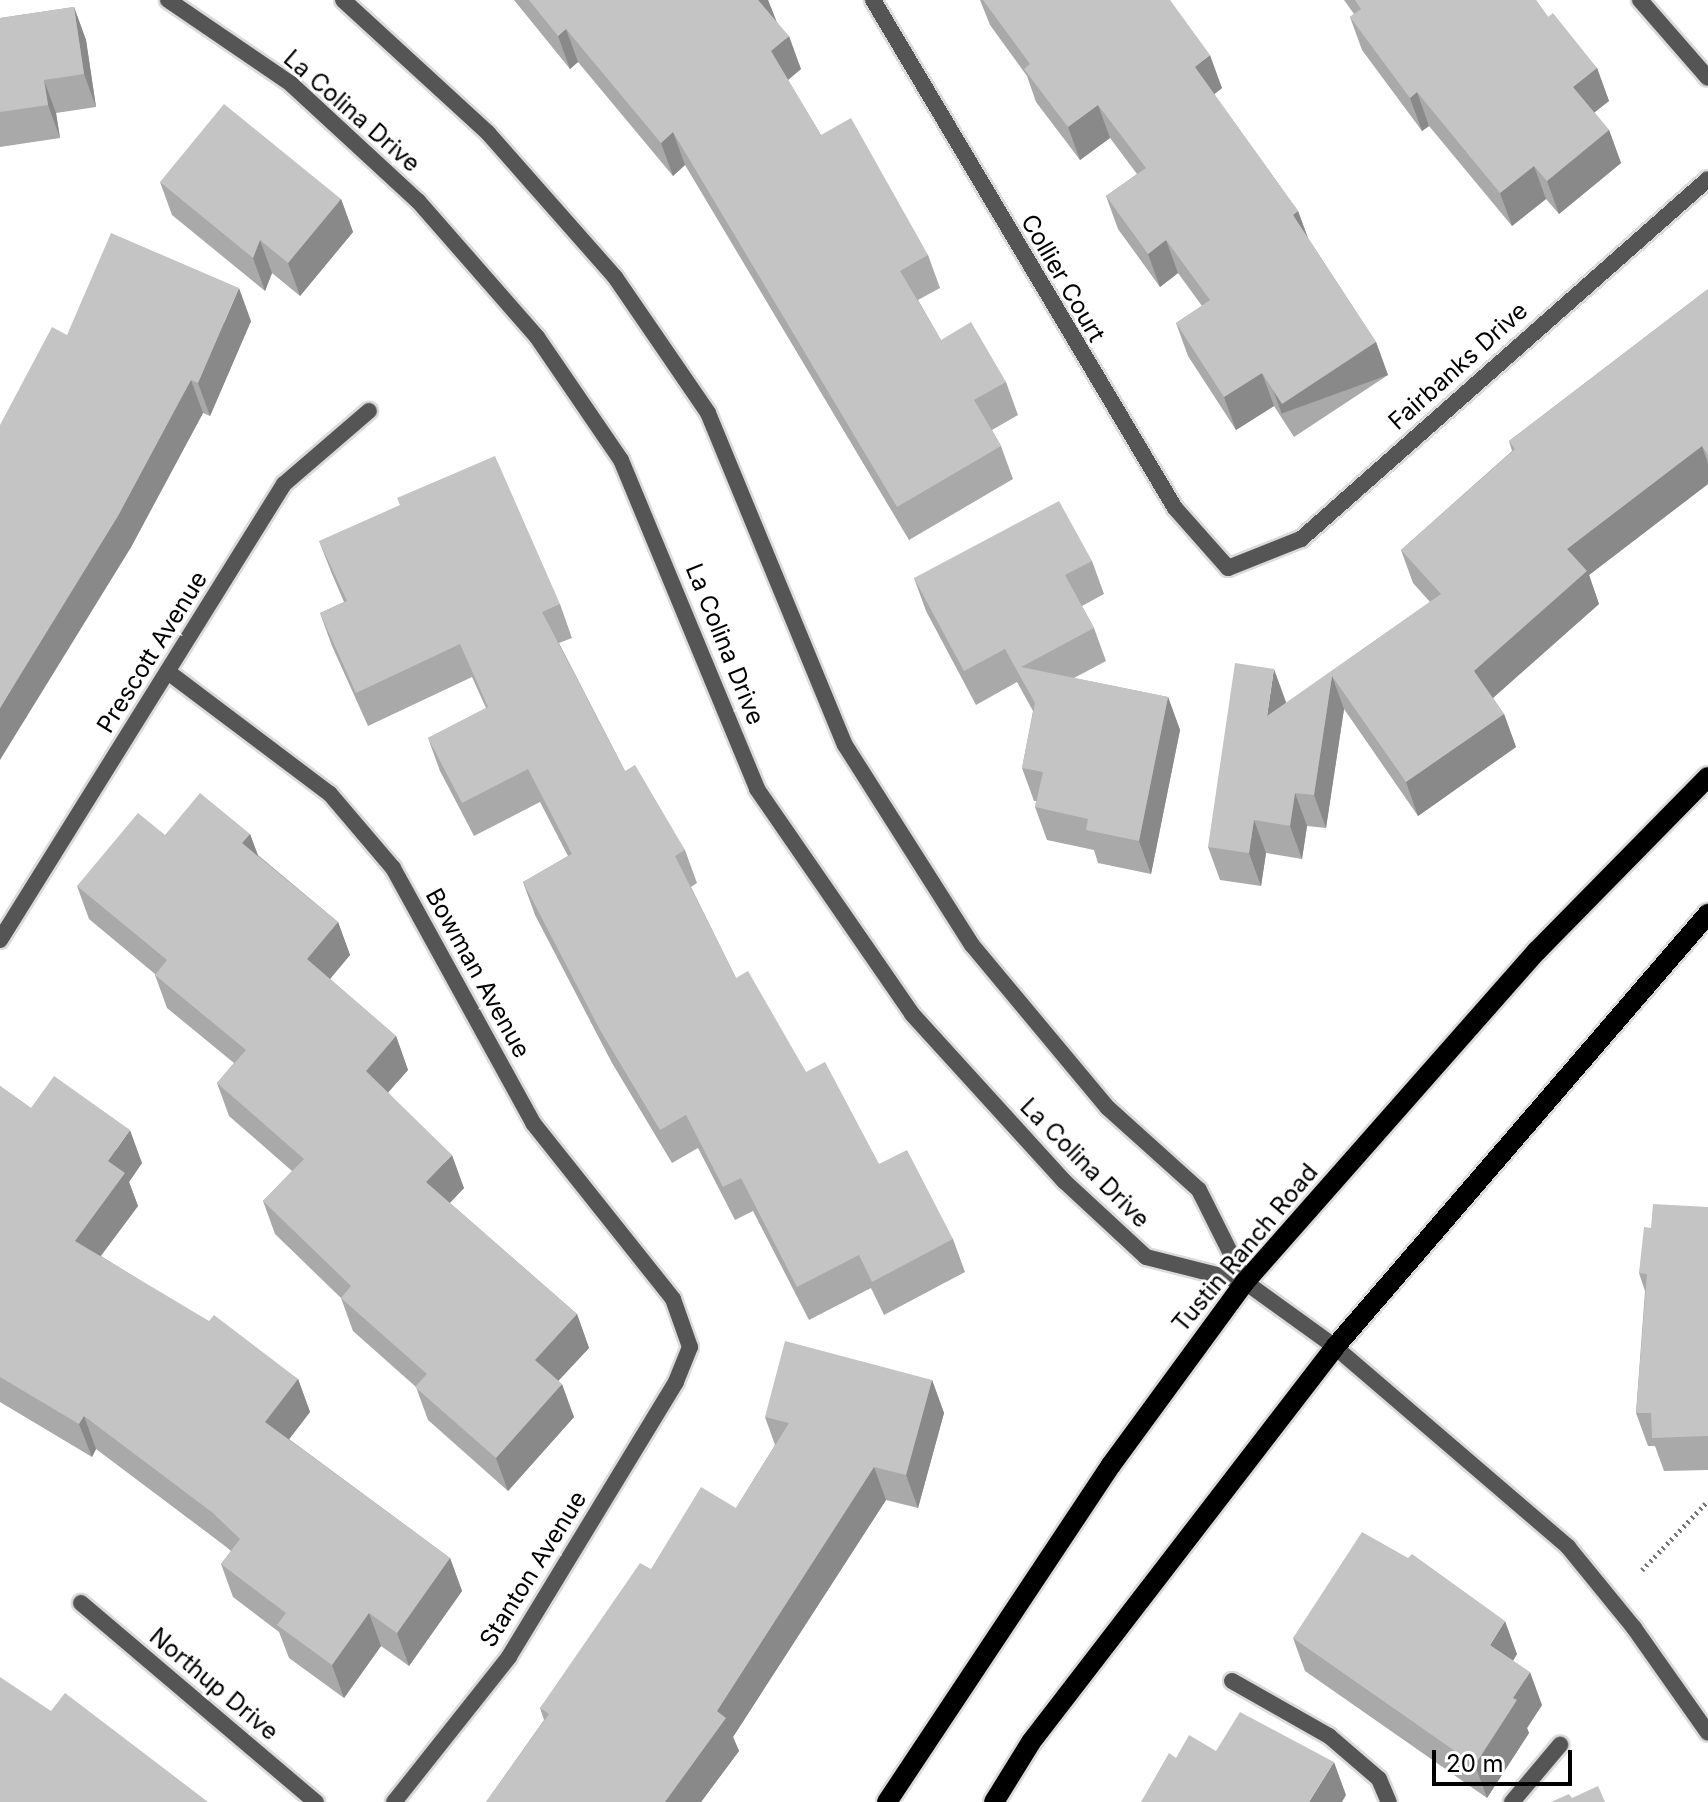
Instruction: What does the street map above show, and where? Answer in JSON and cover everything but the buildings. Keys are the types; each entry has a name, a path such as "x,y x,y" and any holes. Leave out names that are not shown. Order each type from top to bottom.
{"main road":[{"name":"Tustin Ranch Road","path":"887,1802 1111,1465 1245,1282 1537,951 1708,777"},
{"path":"994,1802 1031,1742 1335,1347 1708,914"}],"street":[{"name":"La Colina Drive","path":"168,0 291,84 418,201 537,337 621,460 757,789 912,1014 1064,1181 1146,1257 1245,1282 1335,1347 1568,1547 1634,1628 1708,1733"},
{"name":"La Colina Drive","path":"343,0 488,133 615,277 708,413 845,745 972,945 1108,1108 1199,1190 1245,1282"},
{"name":"Collier Court","path":"873,0 1175,508 1228,568"},
{"path":"1640,0 1708,78"},
{"name":"Fairbanks Drive","path":"1228,568 1301,539 1708,179"},
{"name":"Prescott Avenue","path":"0,940 284,484 369,411"},
{"name":"Bowman Avenue","path":"168,672 330,794 393,868 533,1123 673,1299 690,1347"},
{"name":"Stanton Avenue","path":"394,1802 509,1657 676,1382 690,1347"},
{"name":"Northup Drive","path":"81,1603 316,1802"},
{"path":"1232,1681 1329,1736 1379,1779 1389,1802"},
{"path":"1512,1802 1560,1745"}],"path":[{"path":"1642,1570 1708,1501"}]}
